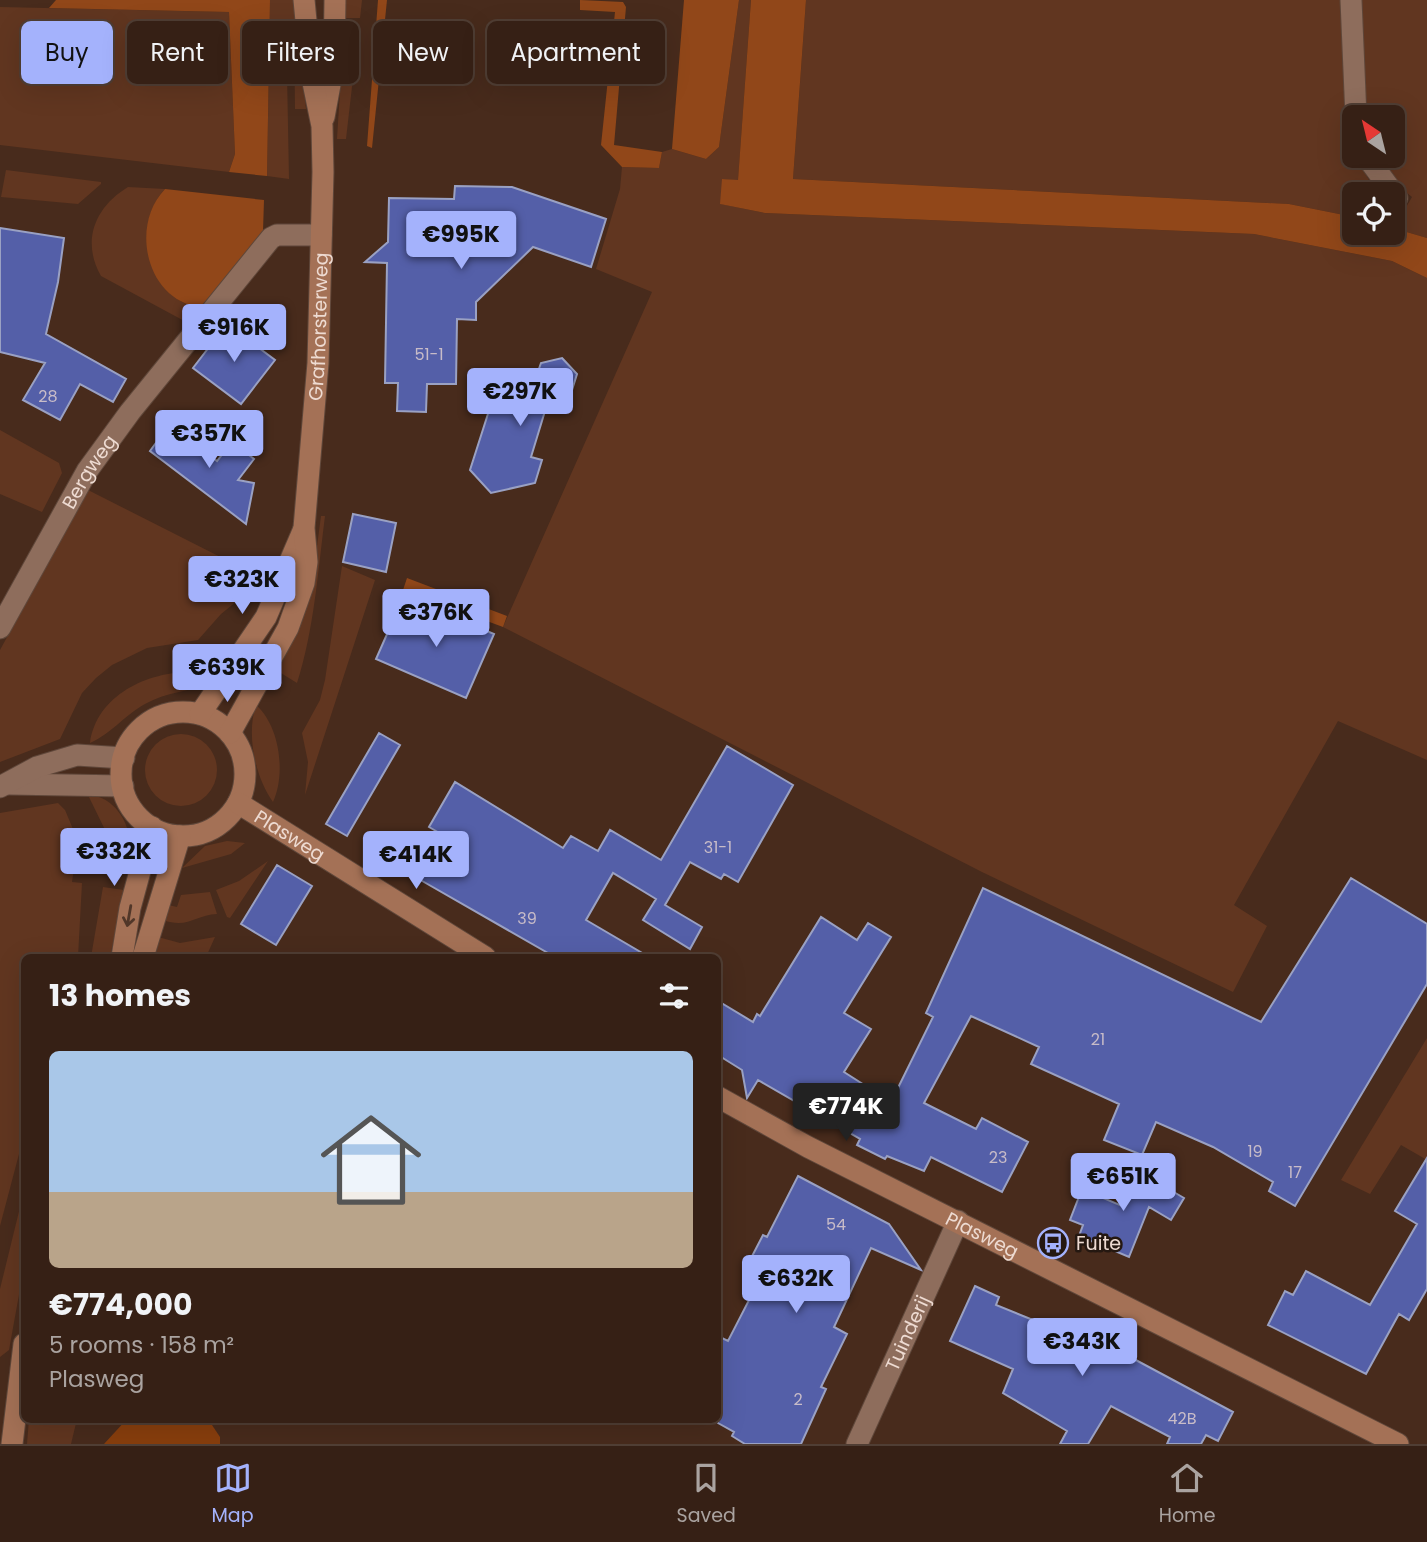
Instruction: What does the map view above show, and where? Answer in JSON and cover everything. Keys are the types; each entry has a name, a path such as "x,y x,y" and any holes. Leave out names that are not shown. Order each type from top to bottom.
{"main road":[{"name":"Grafhorsterweg","path":"304,0 311,73 322,126"},
{"name":"Grafhorsterweg","path":"230,733 275,655 297,604 307,562 304,528 312,460 321,235 322,126 334,63 335,0"},
{"name":"Grafhorsterweg","path":"200,714 266,617 304,528"},
{"path":"172,713 200,714 211,718 230,733 244,760 245,774 238,803 230,815 207,831 180,836 152,827 133,810 123,786 124,758 129,745 147,724 172,713"},
{"name":"Plasweg","path":"238,803 480,954"},
{"path":"122,954 130,908 152,827"},
{"path":"144,954 180,836"},
{"name":"Plasweg","path":"721,1099 808,1147 1398,1444"},
{"path":"12,1444 21,1369"}],"street":[{"path":"1351,0 1355,105"},
{"name":"Bergweg","path":"0,628 87,471 130,412 266,244 277,235 321,235"},
{"path":"5,785 37,767 77,755 124,758"},
{"path":"5,785 123,786"},
{"name":"Tuinderij","path":"857,1444 958,1222"}],"shaded area":[{"path":"56,0 270,0 270,21 242,21 242,84 269,84 267,176 229,172 235,154 229,12 49,8"},
{"path":"270,0 295,0 297,20 270,21"},
{"path":"345,0 362,0 360,18 344,18"},
{"path":"378,0 387,0 385,21 376,21"},
{"path":"580,0 623,2 626,7 625,21 614,21 615,12 580,10"},
{"path":"684,0 739,0 719,147 706,159 672,149"},
{"path":"739,0 751,0 738,181 723,179 721,204 765,213 1254,234 1392,261 1427,278 1427,760 1338,721 1234,905 1267,926 1233,992 982,872 503,627 652,292 596,269 620,189 622,167 659,168 662,152 672,149 706,159 719,147"},
{"path":"751,0 806,0 793,179 1289,204 1342,215 1342,245 1405,245 1405,232 1427,238 1427,278 1392,261 1254,234 765,213 720,204 722,179 738,180"},
{"path":"806,0 1341,0 1346,105 1342,105 1342,168 1363,168 1371,182 1342,182 1342,215 1289,204 793,179"},
{"path":"1360,0 1427,0 1427,238 1405,232 1405,209 1412,197 1405,191 1405,182 1394,182 1384,168 1405,168 1405,105 1366,105"},
{"path":"0,7 229,12 235,154 229,172 0,145"},
{"path":"373,66 373,84 378,84 372,148 367,146"},
{"path":"269,84 287,84 289,179 267,176"},
{"path":"295,84 304,84 306,109 295,109"},
{"path":"340,84 352,84 346,139 337,139"},
{"path":"607,84 619,84 614,145 662,152 659,168 622,167 601,145"},
{"path":"6,170 101,184 78,204 1,197"},
{"path":"128,187 165,189 154,204 148,222 150,260 157,277 168,292 183,302 201,307 188,323 101,276 95,263 92,238 95,226 107,204"},
{"path":"165,189 264,200 263,231 201,307 182,302 168,292 156,277 149,260 146,241 148,222 154,204"},
{"path":"0,430 59,463 62,473 42,512 0,494"},
{"path":"88,490 256,575 247,593 221,614 198,640 147,648 112,665 82,693 60,739 0,762 0,650"},
{"path":"321,516 325,516 315,600 297,683 276,670 296,634 308,596"},
{"path":"342,566 375,580 305,795 308,762 302,733 320,700 325,680"},
{"path":"407,578 507,616 503,627 403,590"},
{"path":"200,672 216,677 200,686 149,702 90,743 95,725 104,710 130,687 164,675"},
{"path":"256,705 271,725 278,751 279,778 273,802 261,780 254,755 252,729"},
{"path":"181,734 201,740 211,750 217,770 211,790 201,800 181,806 161,800 151,790 145,770 151,750 161,740"},
{"path":"88,795 107,801 121,815 129,833 130,853 108,836"},
{"path":"58,803 65,810 78,841 72,882 82,883 78,954 21,954 21,1146 0,1226 0,813"},
{"path":"227,841 245,843 231,854 182,868 205,846"},
{"path":"268,861 230,918 227,917 216,890 239,881"},
{"path":"103,887 124,890 111,954 92,954"},
{"path":"210,892 217,914 179,923 163,920 168,905 177,907 181,895"},
{"path":"158,937 180,943 215,937 207,954 152,954"},
{"path":"1427,1038 1427,1160 1401,1145 1370,1194 1341,1180"},
{"path":"21,1203 21,1284 9,1350 0,1357 0,1289"},
{"path":"29,1423 76,1423 71,1444 27,1444"},
{"path":"123,1423 211,1423 220,1437 220,1444 104,1444"}],"building":[{"path":"455,186 512,187 606,219 591,267 533,247 476,302 476,320 457,319 456,384 427,384 426,412 397,411 398,383 385,383 387,263 365,262 388,242 389,198 454,199"},
{"path":"0,228 64,238 58,282 46,334 126,379 113,402 80,384 60,420 23,400 45,363 0,352"},
{"path":"227,324 275,360 241,404 193,368"},
{"path":"562,358 577,374 567,406 545,411 531,457 542,460 535,483 491,493 470,470 494,395 533,386 541,363"},
{"path":"170,424 217,461 232,442 254,459 238,480 254,483 246,524 150,451"},
{"path":"353,514 396,523 386,572 343,562"},
{"path":"429,606 494,634 466,698 376,659 399,607 424,617"},
{"path":"379,733 400,745 347,836 326,824"},
{"path":"727,746 793,785 738,882 724,874 721,879 690,862 665,905 702,927 690,949 643,920 656,899 613,873 586,920 644,954 550,954 417,878 443,835 429,827 455,782 563,848 571,836 598,851 610,830 661,860"},
{"path":"277,865 312,886 276,945 241,924"},
{"path":"1351,878 1427,924 1427,984 1295,1206 1269,1191 1273,1182 1213,1147 1156,1122 1142,1155 1104,1140 1119,1104 1031,1064 1039,1047 971,1016 924,1103 976,1129 982,1118 1028,1142 1002,1192 931,1157 924,1171 887,1156 885,1159 857,1145 860,1139 758,1080 747,1098 742,1070 721,1057 721,1003 753,1022 757,1014 760,1016 821,917 857,940 868,923 891,937 844,1013 871,1029 844,1072 891,1102 933,1017 926,1013 983,888 1261,1022"},
{"path":"1427,1158 1427,1289 1409,1320 1399,1314 1366,1374 1268,1325 1285,1291 1293,1295 1306,1271 1370,1305 1417,1224 1395,1211"},
{"path":"1136,1170 1184,1198 1171,1220 1149,1207 1129,1257 1079,1236 1083,1225 1070,1220 1082,1189 1122,1206"},
{"path":"798,1176 889,1224 921,1270 871,1248 834,1327 847,1334 821,1387 826,1389 801,1444 745,1444 732,1436 734,1432 718,1423 721,1423 721,1338 728,1341 762,1275 747,1266 763,1235 767,1237"},
{"path":"975,1286 999,1297 996,1305 1102,1348 1104,1343 1233,1412 1218,1441 1206,1435 1201,1444 1167,1444 1170,1437 1111,1406 1088,1444 1060,1444 1067,1431 1003,1393 1013,1369 950,1341"}],"place":[{"name":"Fuite","path":"1053,1243"}]}
